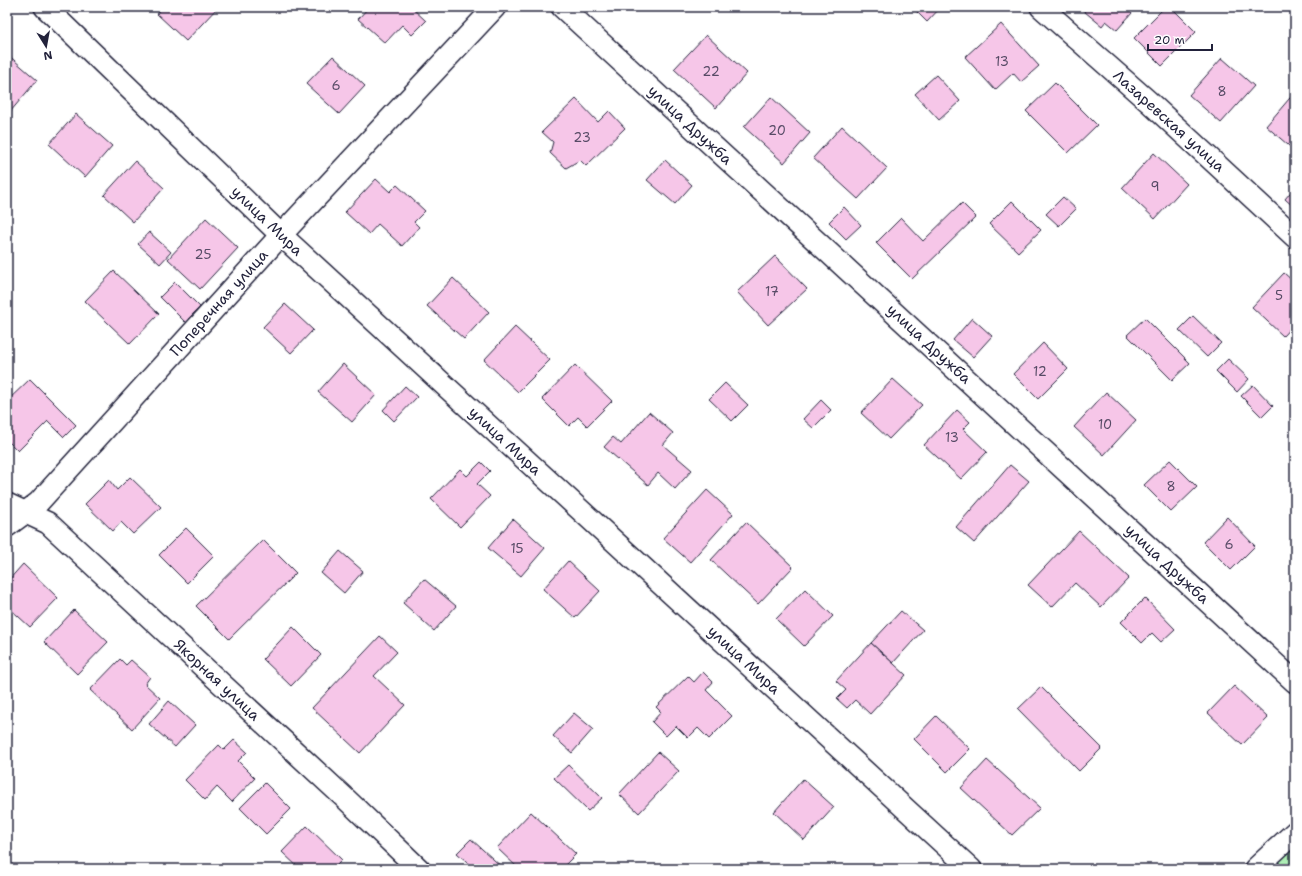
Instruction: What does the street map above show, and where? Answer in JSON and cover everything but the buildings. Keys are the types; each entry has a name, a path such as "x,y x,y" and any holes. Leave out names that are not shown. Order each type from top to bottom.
{"street":[{"name":"улица Мира","path":"45,7 281,235 971,869"},
{"name":"Поперечная улица","path":"7,526 38,503 281,235 495,7"},
{"name":"улица Дружба","path":"562,7 1295,682"},
{"name":"Лазаревская улица","path":"1041,7 1149,102 1295,237"},
{"name":"Якорная улица","path":"7,504 48,523 347,800 419,869"},
{"path":"1255,869 1295,832"}],"green space":[{"path":"1295,842 1295,869 1266,869"}]}
